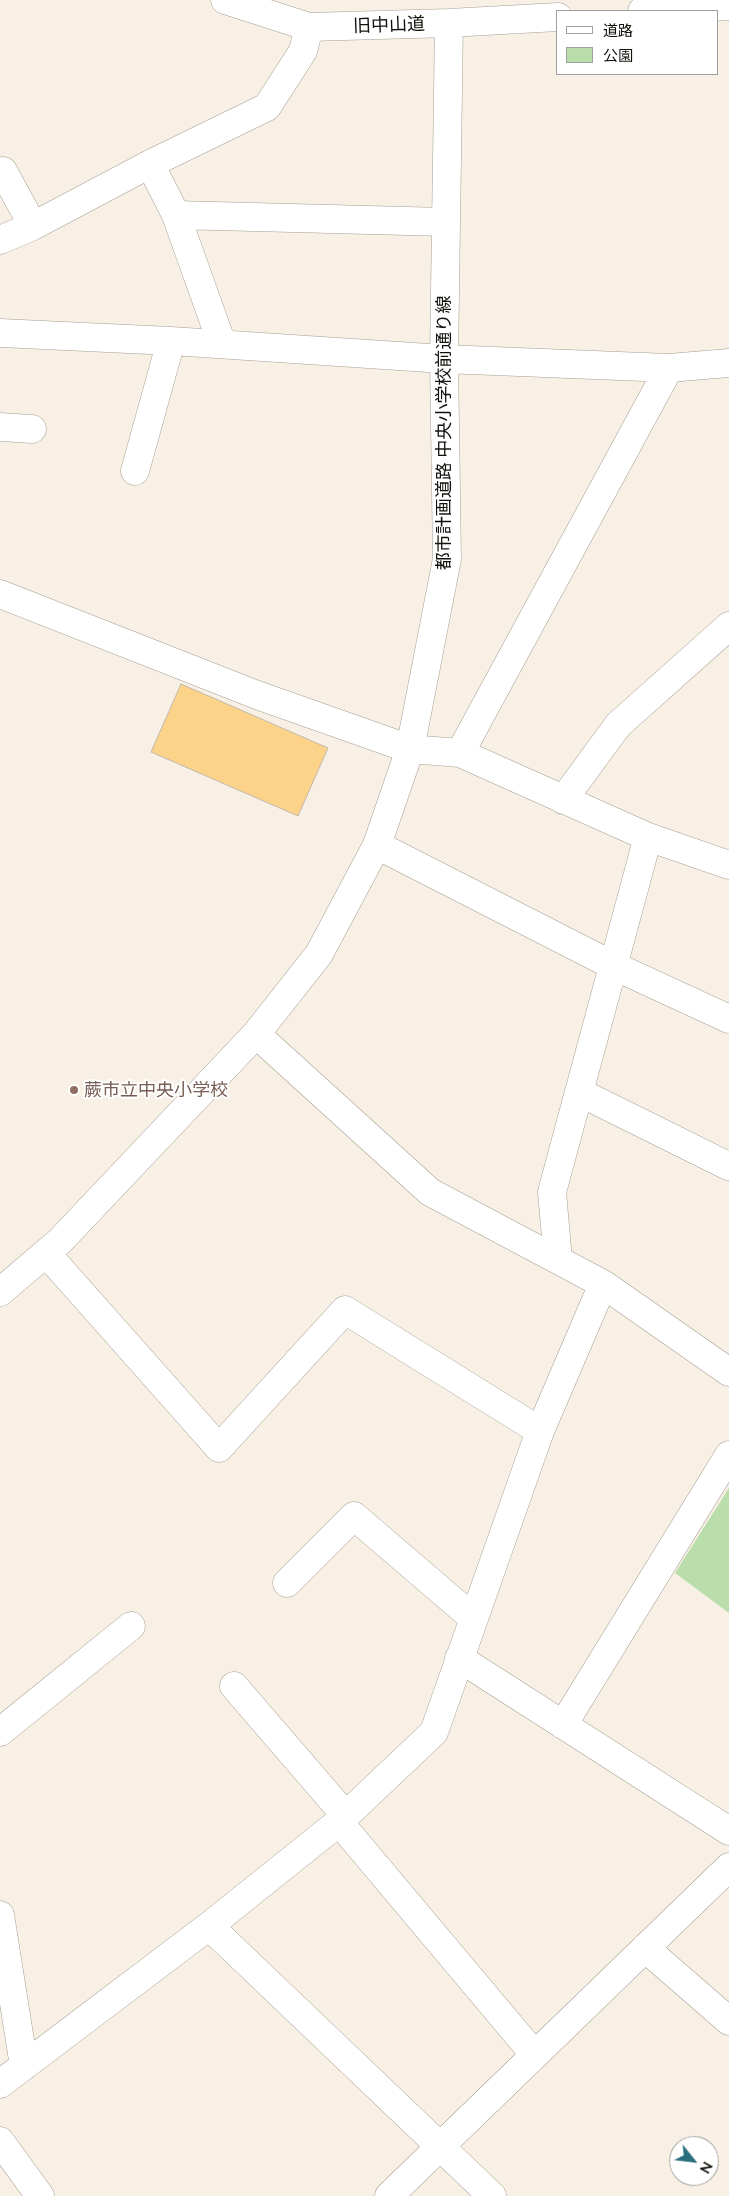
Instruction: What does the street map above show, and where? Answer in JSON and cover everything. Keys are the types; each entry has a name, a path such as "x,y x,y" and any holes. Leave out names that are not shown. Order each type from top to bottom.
{"street":[{"name":"旧中山道","path":"225,0 309,27 449,23 556,16"},
{"path":"659,10 729,6"},
{"name":"都市計画道路 中央小学校前通り線","path":"0,1292 46,1253 256,1034 319,954 377,845 410,749 447,559 444,358 449,23"},
{"path":"0,240 33,226 150,164 267,107 302,51 309,27"},
{"path":"150,164 176,215 222,344"},
{"path":"3,170 33,226"},
{"path":"176,215 446,222"},
{"path":"0,333 171,341 444,358 669,368 729,363"},
{"path":"135,471 171,341"},
{"path":"460,753 669,368"},
{"path":"0,427 32,429"},
{"path":"0,594 257,695 410,749 460,753 648,837 729,864"},
{"path":"563,800 618,725 729,626"},
{"path":"558,1260 552,1192 648,837"},
{"path":"377,845 612,965 729,1019"},
{"path":"256,1034 430,1192 603,1284 729,1372"},
{"path":"578,1092 728,1166"},
{"path":"46,1253 219,1448 345,1310 540,1431"},
{"path":"0,2084 209,1926 343,1819 434,1732 540,1431 603,1284"},
{"path":"563,1725 729,1455"},
{"path":"287,1583 354,1516 473,1618"},
{"path":"0,1732 131,1626"},
{"path":"459,1658 728,1828"},
{"path":"234,1686 534,2054"},
{"path":"389,2196 729,1866"},
{"path":"0,1915 24,2066"},
{"path":"209,1926 492,2196"},
{"path":"645,1948 729,2021"},
{"path":"0,2141 40,2196"}],"green space":[{"path":"729,1488 729,1613 675,1573"}],"building":[{"path":"181,684 328,748 298,816 151,752"}],"place":[{"name":"蕨市立中央小学校","path":"74,1090"}]}
